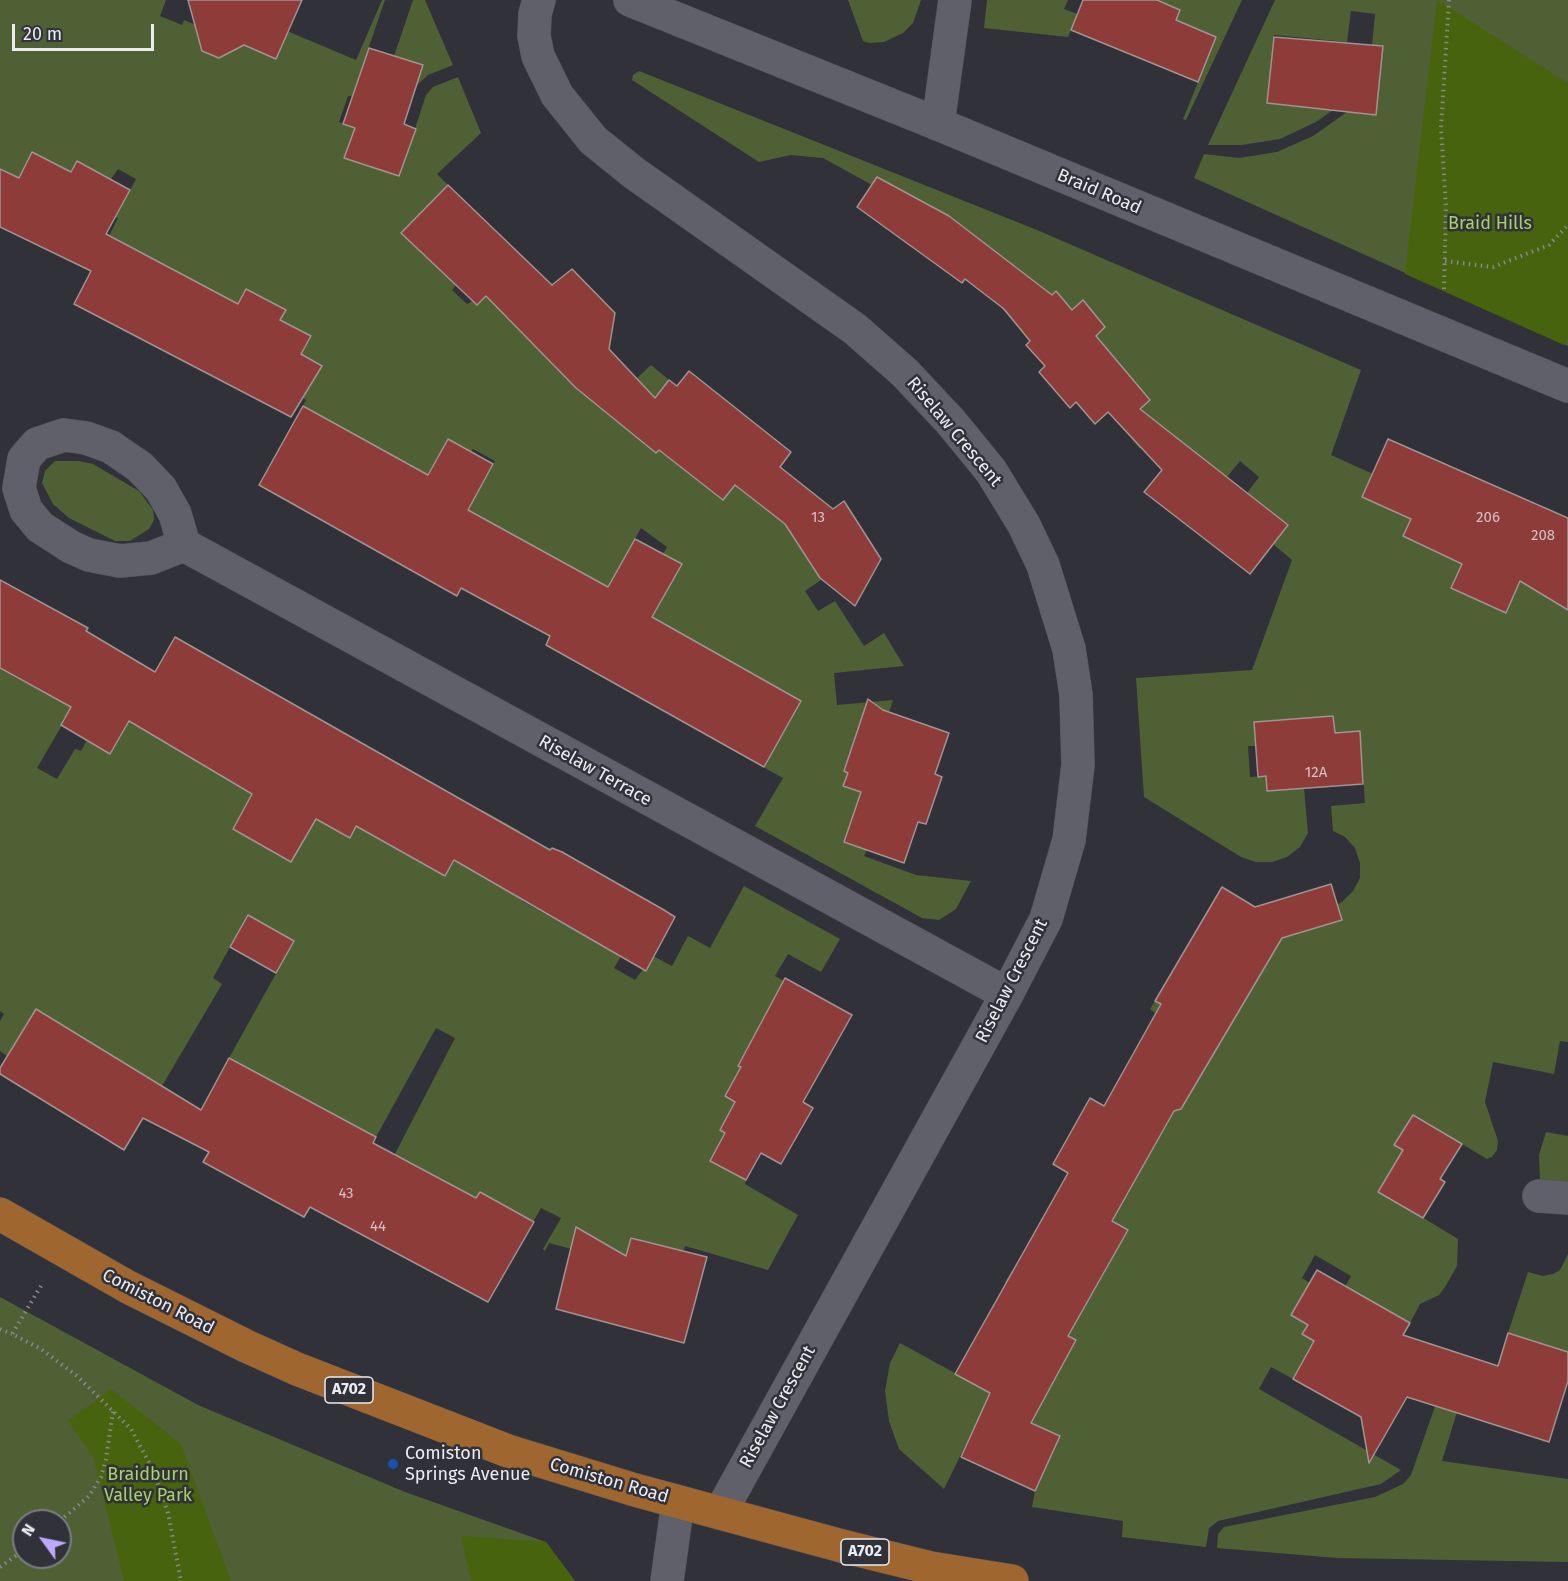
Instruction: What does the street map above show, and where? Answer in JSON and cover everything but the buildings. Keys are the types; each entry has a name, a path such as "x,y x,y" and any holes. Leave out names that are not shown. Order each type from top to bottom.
{"main road":[{"name":"Comiston Road","path":"0,1214 62,1252 196,1322 297,1369 508,1451 678,1502 903,1562 1012,1581"}],"street":[{"name":"Riselaw Crescent","path":"539,0 535,14 534,36 538,56 557,95 594,140 634,173 855,329 905,373 991,471 1024,525 1043,565 1069,649 1076,695 1078,765 1069,840 1046,919 1007,994 720,1513"},
{"name":"Braid Road","path":"630,0 938,124 1568,386"},
{"path":"938,124 955,0"},
{"path":"64,435 86,438 111,447 140,466 161,489 175,514 184,545 151,558 120,561 89,555 71,547 40,527 26,510 19,488 24,459 37,444 64,435"},
{"name":"Riselaw Terrace","path":"184,545 1007,994"},
{"path":"667,1581 678,1502"}],"path":[{"path":"1442,335 1446,207 1441,128 1449,0"},
{"path":"1445,261 1493,267 1549,244 1568,225"},
{"path":"12,1334 62,1252"},
{"path":"0,1329 68,1368 114,1410 131,1430 161,1490 168,1513 181,1581"},
{"path":"72,1511 89,1496 100,1477 106,1459 114,1410"}],"green space":[{"path":"0,0 166,0 160,16 182,25 184,20 205,29 202,51 219,58 228,54 233,41 276,59 287,31 356,60 382,0 385,0 352,96 348,96 339,122 355,128 345,158 407,153 426,95 433,87 458,77 481,133 437,174 448,185 402,233 456,285 452,290 467,304 489,292 538,327 527,338 579,391 616,356 637,378 651,365 669,380 629,431 671,434 683,469 723,500 735,485 772,494 788,473 816,495 801,505 812,522 792,535 821,580 805,591 818,611 835,601 864,646 884,633 904,666 834,673 837,705 893,700 876,751 848,773 844,786 861,792 867,850 864,856 916,875 971,881 956,909 939,920 922,918 755,826 783,778 763,767 801,701 652,617 661,600 643,590 667,547 641,528 608,587 468,510 495,461 473,449 454,482 468,451 447,440 420,488 412,483 419,470 303,406 306,400 303,398 322,366 306,357 287,388 283,386 311,336 280,320 285,311 246,290 238,304 109,236 118,218 115,217 136,179 118,169 111,179 77,161 45,219 19,178 0,169"},
{"path":"413,0 425,0 453,65 428,75 415,87 394,56"},
{"path":"848,0 921,0 913,23 903,33 884,42 870,43 863,41"},
{"path":"987,0 1068,0 1064,9 1077,14 1068,37 984,28"},
{"path":"1157,0 1242,0 1186,120 1183,119 1199,80 1194,78 1211,35 1176,20 1180,10"},
{"path":"1275,0 1568,0 1568,346 1194,178 1204,154 1239,158 1277,152 1313,136 1347,112 1376,114 1383,47 1372,45 1375,14 1351,11 1347,42 1274,35 1267,103 1333,110 1316,122 1280,139 1242,145 1208,145"},
{"name":"Braid Hills","path":"1437,0 1568,83 1568,337 1564,345 1405,274"},
{"path":"639,71 1037,230 1361,370 1331,455 1373,474 1411,519 1403,536 1420,544 1471,545 1451,588 1505,612 1528,564 1568,610 1568,1042 1560,1041 1554,1074 1493,1062 1485,1102 1498,1141 1497,1150 1492,1157 1487,1159 1414,1115 1395,1145 1443,1174 1441,1179 1400,1155 1379,1191 1458,1239 1457,1266 1439,1295 1420,1304 1410,1323 1338,1299 1351,1276 1315,1255 1302,1278 1310,1283 1308,1325 1302,1334 1314,1341 1293,1379 1271,1367 1259,1389 1401,1470 1381,1484 1218,1521 1209,1528 1206,1547 1122,1537 1123,1521 1032,1507 1035,1491 1060,1436 986,1403 944,1489 899,1449 889,1421 885,1391 890,1363 900,1343 984,1389 1062,1366 1076,1340 1066,1335 1064,1314 1005,1282 1021,1256 1127,1230 1058,1191 1140,1171 1166,1126 1149,1116 1181,1109 1208,1063 1147,1028 1155,1013 1150,1009 1155,1001 1188,1020 1273,917 1286,897 1294,927 1342,902 1353,891 1360,878 1360,863 1355,848 1345,837 1333,831 1331,806 1365,803 1360,731 1335,733 1333,716 1255,722 1256,746 1248,746 1250,777 1266,776 1267,791 1304,788 1308,833 1300,847 1287,857 1272,862 1256,862 1241,857 1144,797 1136,678 1252,670 1292,560 1273,544 1288,525 1247,493 1259,477 1240,461 1227,477 1183,443 1168,462 1142,443 1140,449 1120,425 1150,400 1095,336 1105,327 1083,301 1072,310 1056,292 1017,326 992,297 986,295 1010,263 948,215 872,185 823,158 791,155 759,162 632,80 633,75"},
{"path":"55,461 79,461 93,464 139,491 153,510 154,520 149,529 130,541 115,541 69,518 53,504 42,483 45,471"},
{"path":"0,650 13,676 49,695 93,672 37,768 57,779 75,749 81,751 106,706 137,707 252,794 233,829 291,862 316,819 350,837 363,814 390,830 384,842 392,847 399,834 412,858 445,876 454,861 462,865 473,845 465,841 482,810 520,831 530,887 522,901 621,956 614,968 635,980 653,956 672,966 688,936 710,948 744,886 840,939 821,972 788,954 775,976 798,989 763,1020 738,1065 741,1067 735,1102 720,1130 761,1153 757,1160 721,1141 710,1161 746,1180 745,1184 798,1215 768,1270 685,1246 678,1270 647,1269 654,1244 631,1237 624,1263 549,1243 545,1251 543,1249 561,1218 541,1208 524,1238 466,1218 468,1194 434,1176 370,1202 455,1038 436,1028 376,1137 229,1058 294,941 247,916 213,978 222,984 162,1086 36,1009 7,1056 0,1051 0,1021 4,1014 0,1011"},
{"path":"1546,1132 1568,1136 1568,1182 1540,1181 1539,1155"},
{"path":"1568,1254 1568,1352 1508,1333 1528,1272 1543,1276 1553,1274 1560,1270"},
{"name":"Braidburn Valley Park","path":"0,1297 198,1405 405,1492 546,1542 575,1581 0,1581"},
{"path":"1454,1352 1457,1412 1442,1461 1568,1479 1568,1562 1337,1558 1217,1548 1218,1534 1224,1527 1375,1497 1403,1484 1411,1475"},
{"path":"111,1389 181,1444 231,1581 124,1581 93,1457 68,1421"},
{"path":"461,1536 546,1542 575,1581 471,1581"}],"place":[{"name":"Comiston Springs Avenue","path":"393,1464"}]}
